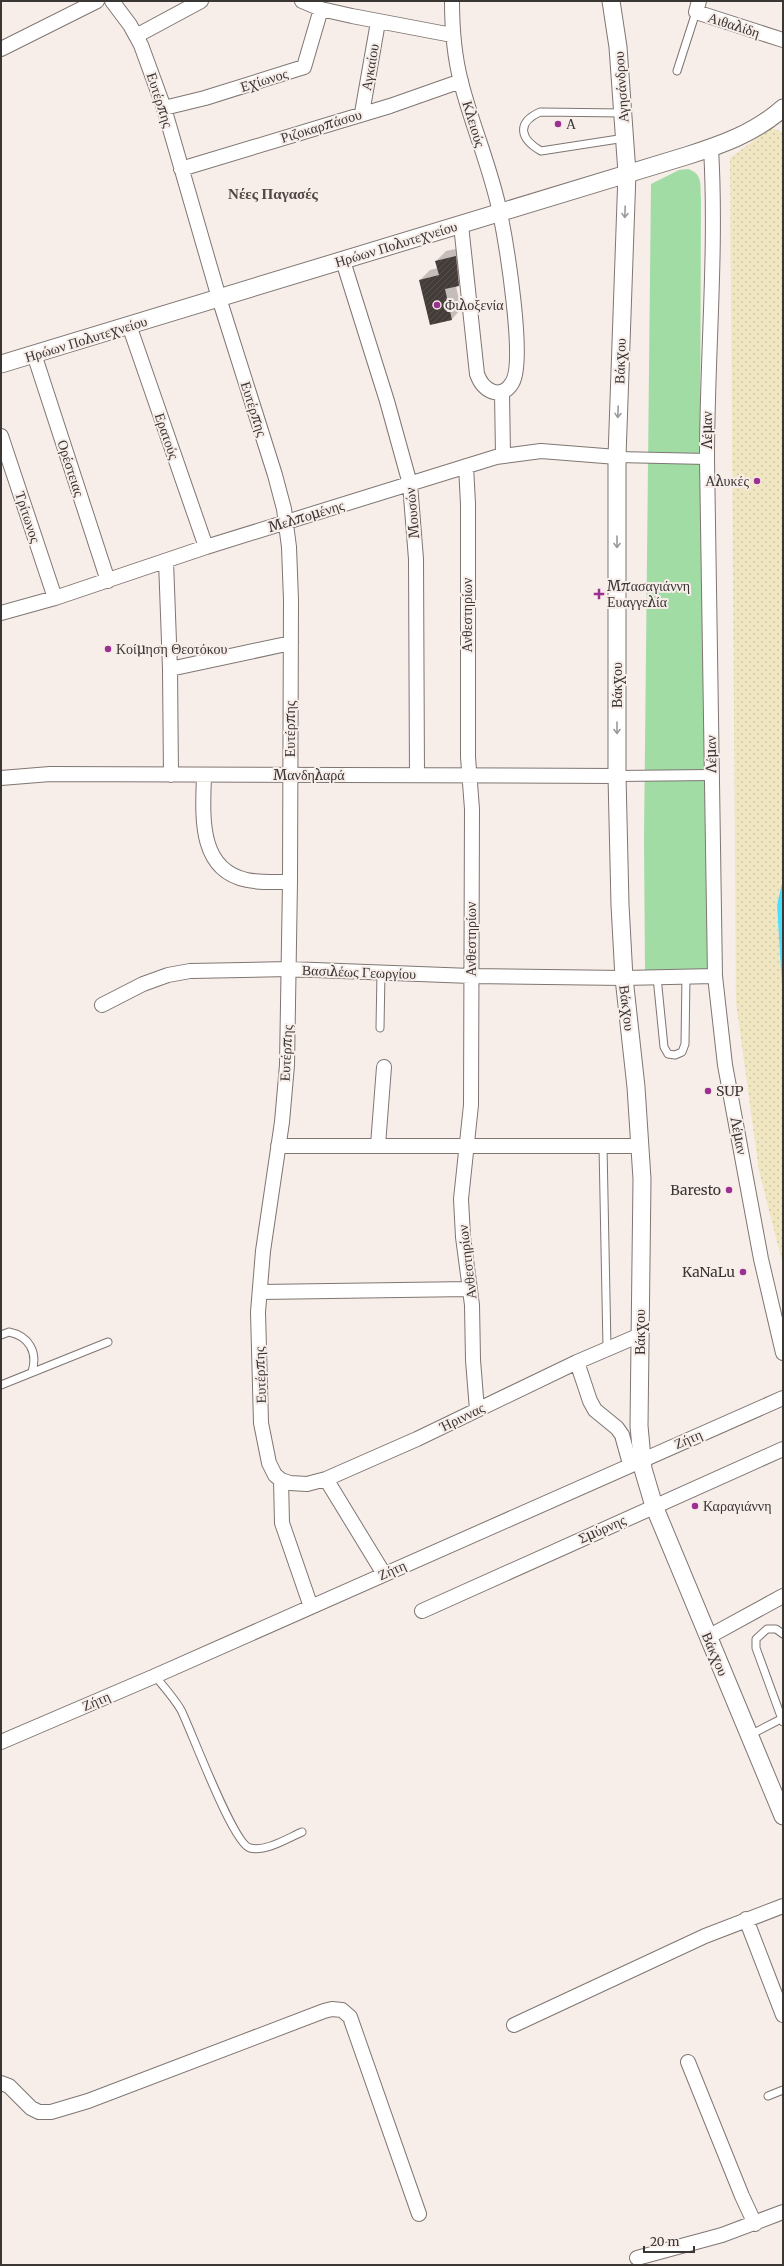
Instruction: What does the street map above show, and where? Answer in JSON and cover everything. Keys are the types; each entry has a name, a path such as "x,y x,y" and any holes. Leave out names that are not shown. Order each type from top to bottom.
{"street":[{"path":"1,50 97,1"},
{"name":"Ευτέρπης","path":"112,1 136,36 164,108 219,298 275,475 286,522 291,582 290,882 287,1065 278,1146 266,1229 258,1326 261,1423 269,1463 275,1475 281,1480"},
{"path":"136,36 201,1"},
{"path":"302,1 321,9 378,22 452,35"},
{"name":"Κλειούς","path":"452,1 452,35 461,81 500,212 517,334 516,374 510,386 502,393"},
{"name":"Αγησάνδρου","path":"611,1 618,47 627,173"},
{"name":"Αιθαλίδη","path":"697,7 783,40"},
{"name":"Εχίωνος","path":"164,108 212,96 304,67 321,9"},
{"name":"Αγκαίου","path":"362,113 378,22"},
{"name":"Ριζοκαρπάσου","path":"181,169 461,81"},
{"name":"Ηρώων Πολυτεχνείου","path":"1,364 711,148 757,128 783,108"},
{"name":"Λέμαν","path":"711,148 713,266 707,392 707,459 714,976 725,1065 761,1259 783,1353"},
{"name":"Βάκχου","path":"627,173 617,457 617,776 624,978 636,1086 642,1179 639,1426 636,1461 783,1816"},
{"path":"461,225 477,374 482,384 487,389 497,394 502,393 503,455"},
{"name":"Μουσών","path":"343,261 387,402 410,484 416,560 417,775"},
{"name":"Ερατούς","path":"129,326 206,547"},
{"name":"Ορέστειας","path":"34,354 108,581"},
{"name":"Τρίτωνος","path":"1,436 55,598"},
{"name":"Μελπομένης","path":"1,612 55,598 206,547 503,455 541,451 617,457"},
{"path":"617,457 707,459"},
{"name":"Ανθεστηρίων","path":"466,466 468,504 469,775 472,809 471,1105 461,1199 463,1237 470,1289 474,1379 477,1410"},
{"path":"166,561 170,669 171,775"},
{"path":"170,669 291,643"},
{"name":"Μανδηλαρά","path":"2,776 42,774 617,776"},
{"path":"204,775 203,824 206,840 218,862 237,877 247,880 290,882"},
{"path":"617,776 712,775"},
{"name":"Βασιλέως Γεωργίου","path":"102,1005 143,984 181,972 289,969 471,976 624,978 714,976"},
{"path":"378,1145 384,1067"},
{"path":"278,1146 640,1146"},
{"path":"260,1292 470,1289"},
{"name":"Ήριννας","path":"281,1480 301,1484 326,1479 477,1410 576,1362 640,1335"},
{"path":"576,1362 590,1401 595,1410 617,1428 636,1461"},
{"name":"Ζήτη","path":"1,1742 155,1676 636,1461 783,1398"},
{"name":"Σμύρνης","path":"422,1611 783,1449"},
{"path":"326,1479 384,1574"},
{"path":"281,1480 282,1523 311,1607"},
{"path":"708,1637 783,1596"},
{"path":"514,2025 705,1936 783,1906"},
{"path":"746,1919 783,2015"},
{"path":"1,2083 9,2086 31,2108 39,2112 51,2112 88,2100 302,2019 332,2009 342,2010 350,2016 419,2214"},
{"path":"688,2062 742,2196 755,2224"},
{"path":"637,2258 694,2244 755,2224 783,2211"}],"lane":[{"path":"678,71 697,7"},
{"path":"623,113 540,112 528,118 523,125 524,136 529,144 541,151 625,138"},
{"path":"380,1028 381,973"},
{"path":"657,977 664,1047 668,1054 675,1055 682,1052 684,1044 686,976"},
{"path":"603,1146 607,1348"},
{"path":"1,1335 9,1332 21,1335 26,1340 33,1351 35,1358 32,1372"},
{"path":"1,1385 108,1342"},
{"path":"750,1735 782,1720 756,1648 756,1639 767,1629 776,1629 783,1634"},
{"path":"155,1676 181,1710 227,1816 242,1843 249,1848 270,1846 302,1832"},
{"path":"768,2096 783,2090"}],"green space":[{"path":"688,169 693,171 700,180 701,198 700,477 710,972 645,972 644,840 651,184 679,170"}],"sand":[{"name":"Αλυκές","path":"771,128 783,132 783,879 777,905 783,1002 783,1265 759,1171 736,1002 730,158"}],"water":[{"path":"783,879 783,1002 777,905"}],"building":[{"name":"Φιλοξενία","path":"456,256 459,286 445,289 452,320 430,325 419,280 439,275 435,261"}],"place":[{"name":"Α","path":"558,124"},
{"name":"Φιλοξενία","path":"437,305"},
{"name":"Αλυκές","path":"757,481"},
{"name":"Μπασαγιάννη Ευαγγελία","path":"599,594"},
{"name":"Κοίμηση Θεοτόκου","path":"108,649"},
{"name":"SUP","path":"708,1091"},
{"name":"Baresto","path":"729,1190"},
{"name":"KaNaLu","path":"743,1272"},
{"name":"Καραγιάννη","path":"695,1506"}],"district":[{"name":"Νέες Παγασές","path":"273,193"}]}
